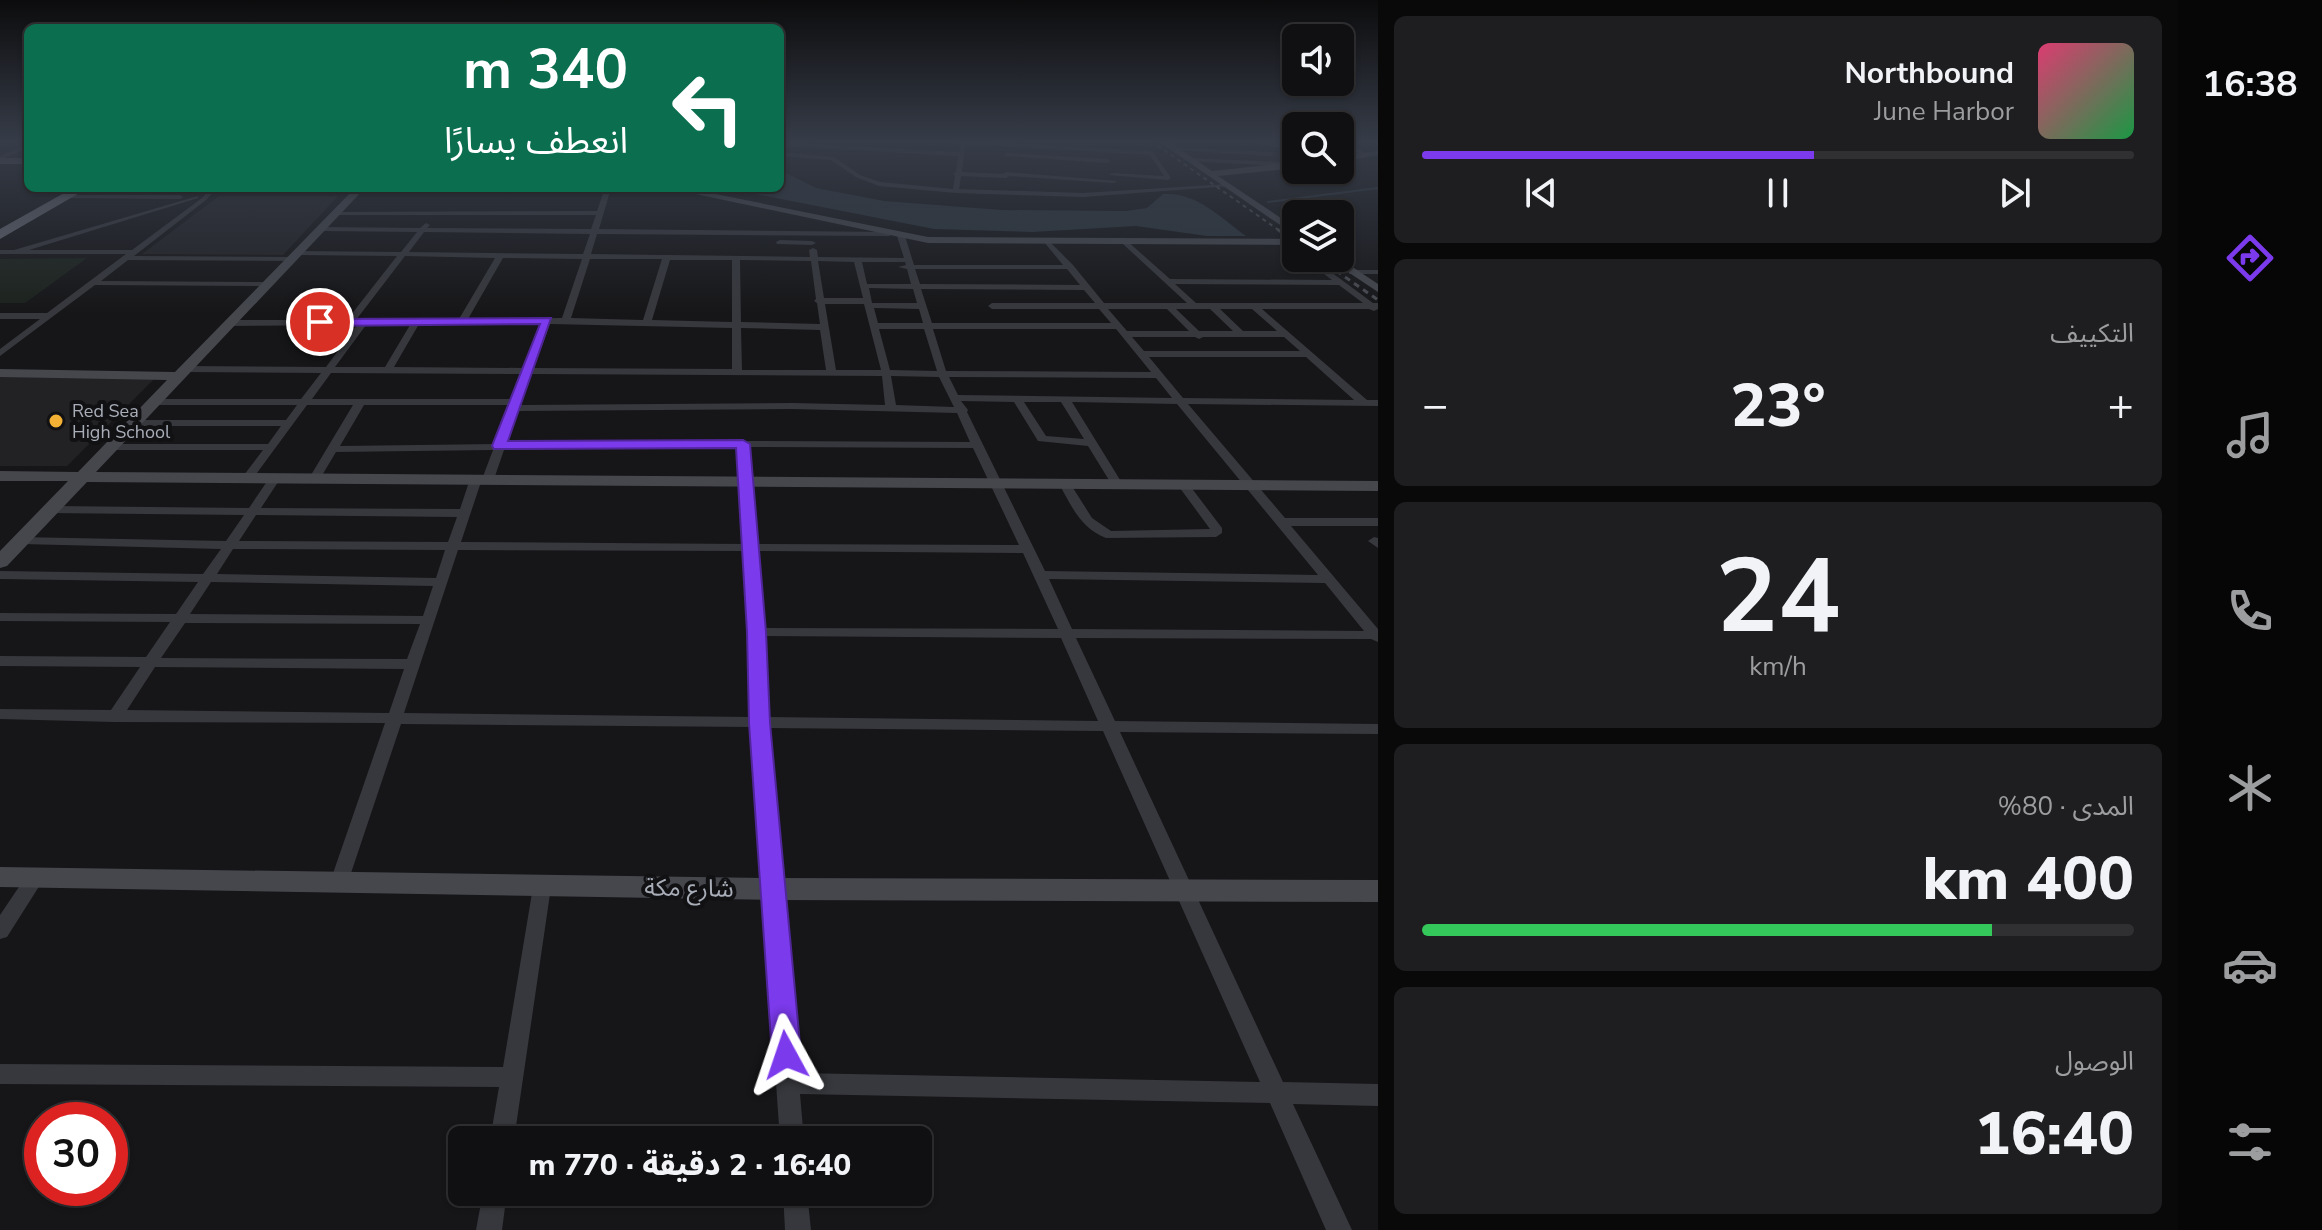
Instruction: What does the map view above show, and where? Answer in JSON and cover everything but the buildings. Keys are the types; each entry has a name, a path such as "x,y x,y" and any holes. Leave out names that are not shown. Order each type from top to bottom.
{"highway":[{"path":"0,235 63,198"}],"street":[{"path":"14,252 191,198"},
{"path":"0,353 205,198"},
{"path":"2,558 113,447 180,372 350,198"},
{"path":"566,321 605,198"},
{"path":"721,198 889,234 953,241 1282,243"},
{"path":"1245,198 1282,223"},
{"path":"337,213 600,213"},
{"path":"350,322 405,253 432,213"},
{"path":"318,233 423,229 812,243"},
{"path":"318,233 416,238 889,234"},
{"path":"806,233 812,243 818,301 831,372"},
{"path":"901,236 942,372 997,482 1339,1230"},
{"path":"1048,242 1377,636"},
{"path":"1126,242 1193,305"},
{"path":"0,252 667,256 1070,267"},
{"path":"462,322 501,254"},
{"path":"647,322 667,256"},
{"path":"736,258 737,372"},
{"path":"858,263 886,372 891,409"},
{"path":"1325,272 1376,308"},
{"path":"1352,272 1378,289"},
{"path":"1354,272 1378,272"},
{"path":"1166,281 1340,283"},
{"path":"94,283 267,284"},
{"path":"864,286 1087,288"},
{"path":"980,287 1005,327"},
{"path":"818,301 920,306"},
{"path":"1168,305 1215,354"},
{"path":"1211,305 1241,334"},
{"path":"992,306 1376,308"},
{"path":"1254,306 1363,402"},
{"path":"0,316 50,316"},
{"path":"339,882 463,513 499,446 547,321"},
{"path":"229,323 566,321 822,327"},
{"path":"247,479 364,322"},
{"path":"388,370 416,322"},
{"path":"874,326 1285,334"},
{"path":"1140,354 1308,354"},
{"path":"0,373 330,369 1158,375"},
{"path":"957,398 1378,403"},
{"path":"1017,399 1042,439 1091,443"},
{"path":"1065,400 1116,483"},
{"path":"154,402 361,401 963,410"},
{"path":"314,480 361,401"},
{"path":"134,423 289,423"},
{"path":"333,449 743,444 979,445"},
{"path":"743,444 757,632 759,723 791,1126"},
{"path":"113,447 271,447"},
{"path":"0,476 1378,486"},
{"path":"114,717 274,479"},
{"path":"1064,482 1089,525 1097,531 1110,535 1216,533 1216,528 1183,484"},
{"path":"51,510 463,513"},
{"path":"1281,522 1378,522"},
{"path":"22,540 451,547 1027,549"},
{"path":"0,575 440,582"},
{"path":"1040,575 1328,579"},
{"path":"0,617 427,620"},
{"path":"757,632 1377,636"},
{"path":"0,661 412,664"},
{"path":"0,714 1378,729"},
{"name":"شارع مكة","path":"0,877 542,887 1378,891"},
{"path":"0,931 36,877"},
{"path":"504,1126 542,887"},
{"path":"0,1074 511,1077"},
{"path":"789,1083 1378,1095"},
{"path":"489,1230 493,1206"},
{"path":"796,1206 798,1230"}],"shaded area":[{"path":"216,198 336,198 283,255 142,254"},
{"path":"778,198 870,198 1002,210 1126,211 1147,208 1158,198 1190,198 1208,207 1246,236 1207,236 1136,226 1032,232 934,229"},
{"path":"87,258 25,303 0,303 0,259"},
{"name":"Red Sea High School","path":"0,377 156,377 67,466 0,466"}],"waterway":[{"path":"1268,202 1296,198"}],"railway":[{"path":"1233,198 1280,231"},
{"path":"1277,229 1282,232"},
{"path":"1338,272 1378,300"}],"place":[{"name":"Red Sea High School","path":"56,421"}],"route":[{"path":"320,322 547,321 499,446 743,444 757,632 759,723 786,1055"}]}
